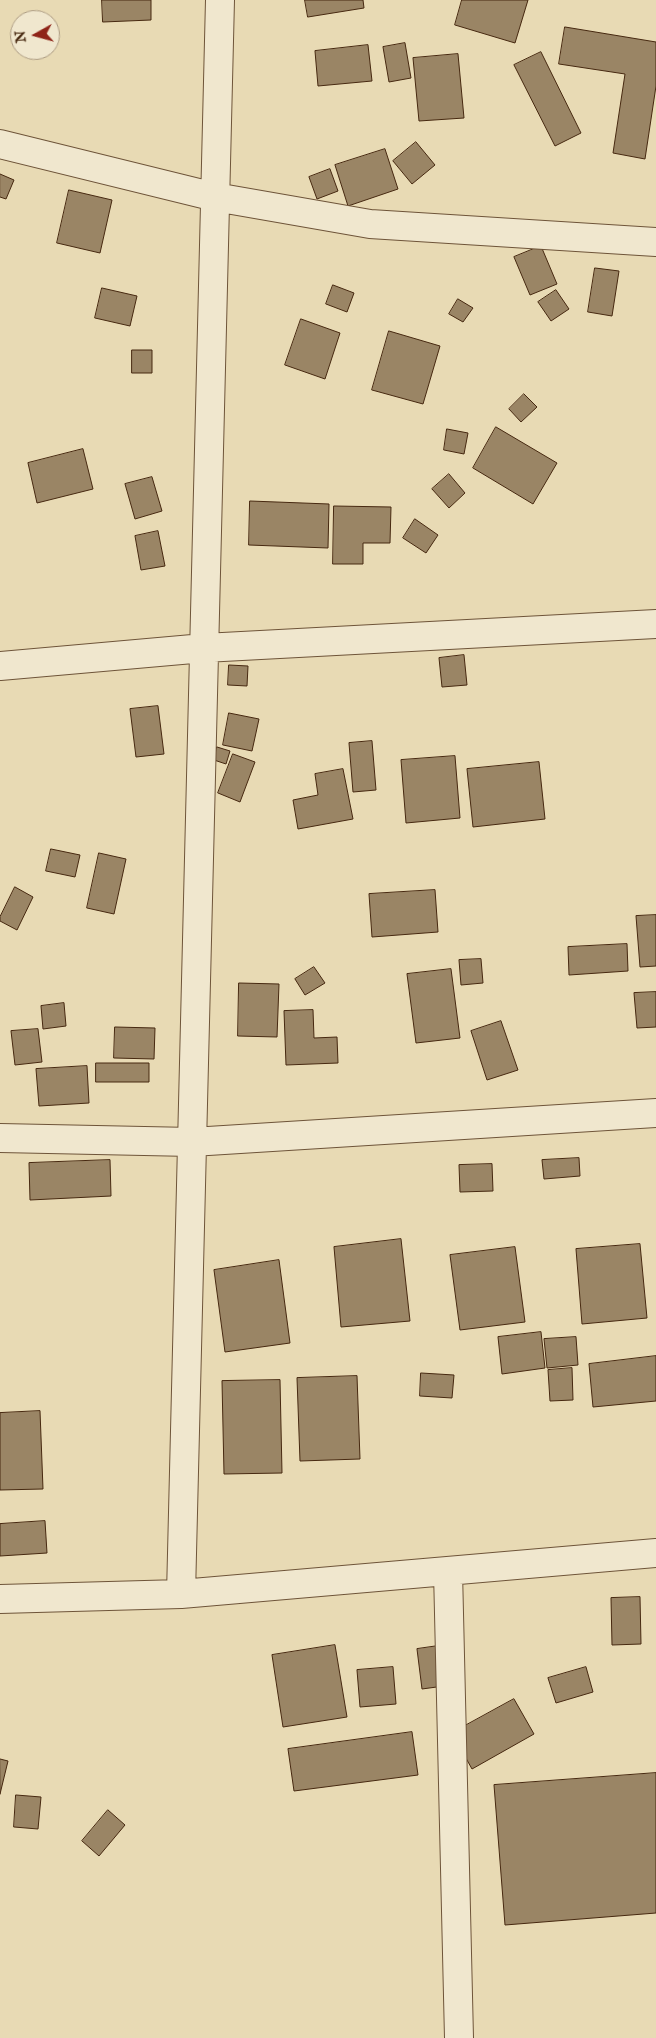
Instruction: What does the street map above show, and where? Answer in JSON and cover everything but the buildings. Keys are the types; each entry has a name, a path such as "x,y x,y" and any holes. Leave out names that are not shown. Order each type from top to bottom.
{"street":[{"path":"181,1594 220,0"},
{"path":"0,144 215,197 370,224 656,242"},
{"path":"0,666 204,648 656,624"},
{"path":"0,1138 192,1142 656,1113"},
{"path":"0,1599 181,1594 656,1553"},
{"path":"448,1571 459,2038"}]}
